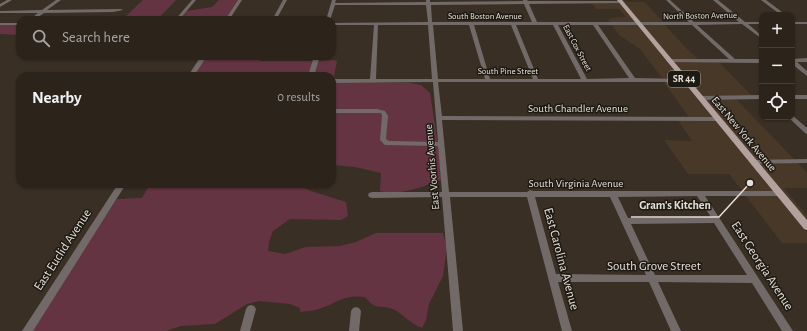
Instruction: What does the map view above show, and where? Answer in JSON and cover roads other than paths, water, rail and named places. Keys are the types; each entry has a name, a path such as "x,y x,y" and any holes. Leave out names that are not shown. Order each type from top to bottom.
{"main road":[{"name":"East New York Avenue","path":"620,1 807,226"}],"street":[{"path":"0,6 10,0"},
{"path":"36,16 59,0"},
{"path":"180,16 194,0"},
{"path":"230,16 240,0"},
{"path":"276,16 285,0"},
{"path":"668,0 734,61"},
{"path":"715,0 759,36"},
{"path":"763,0 780,12"},
{"path":"525,1 535,24"},
{"path":"329,16 334,2 620,1"},
{"name":"East Voorhis Avenue","path":"428,2 458,331"},
{"path":"0,12 121,10"},
{"path":"795,22 807,23"},
{"name":"North Boston Avenue","path":"639,24 759,23"},
{"path":"0,24 16,24"},
{"name":"South Boston Avenue","path":"336,24 639,24"},
{"path":"372,80 376,24"},
{"path":"471,24 488,80"},
{"path":"513,24 536,80"},
{"name":"East Cox Street","path":"555,24 585,80"},
{"path":"595,24 633,80"},
{"path":"194,72 202,60"},
{"path":"312,72 316,60"},
{"path":"795,61 807,60"},
{"path":"669,61 759,61"},
{"path":"795,64 807,74"},
{"name":"South Pine Street","path":"336,81 685,80"},
{"path":"700,98 759,97"},
{"path":"795,97 807,97"},
{"path":"336,111 383,112 383,140 387,143 441,144"},
{"name":"South Chandler Avenue","path":"438,118 718,119"},
{"path":"794,120 807,132"},
{"path":"753,162 807,161"},
{"name":"East Euclid Avenue","path":"27,331 119,188"},
{"name":"South Virginia Avenue","path":"372,195 779,193"},
{"name":"East Carolina Avenue","path":"530,194 554,278 567,331"},
{"path":"613,194 676,331"},
{"name":"East Georgia Avenue","path":"700,194 788,331"},
{"path":"625,221 717,220"},
{"name":"South Grove Street","path":"554,278 755,279"},
{"path":"244,331 251,309"},
{"path":"354,331 356,312"}],"place":[{"name":"Gram's Kitchen","path":"750,183"}]}
